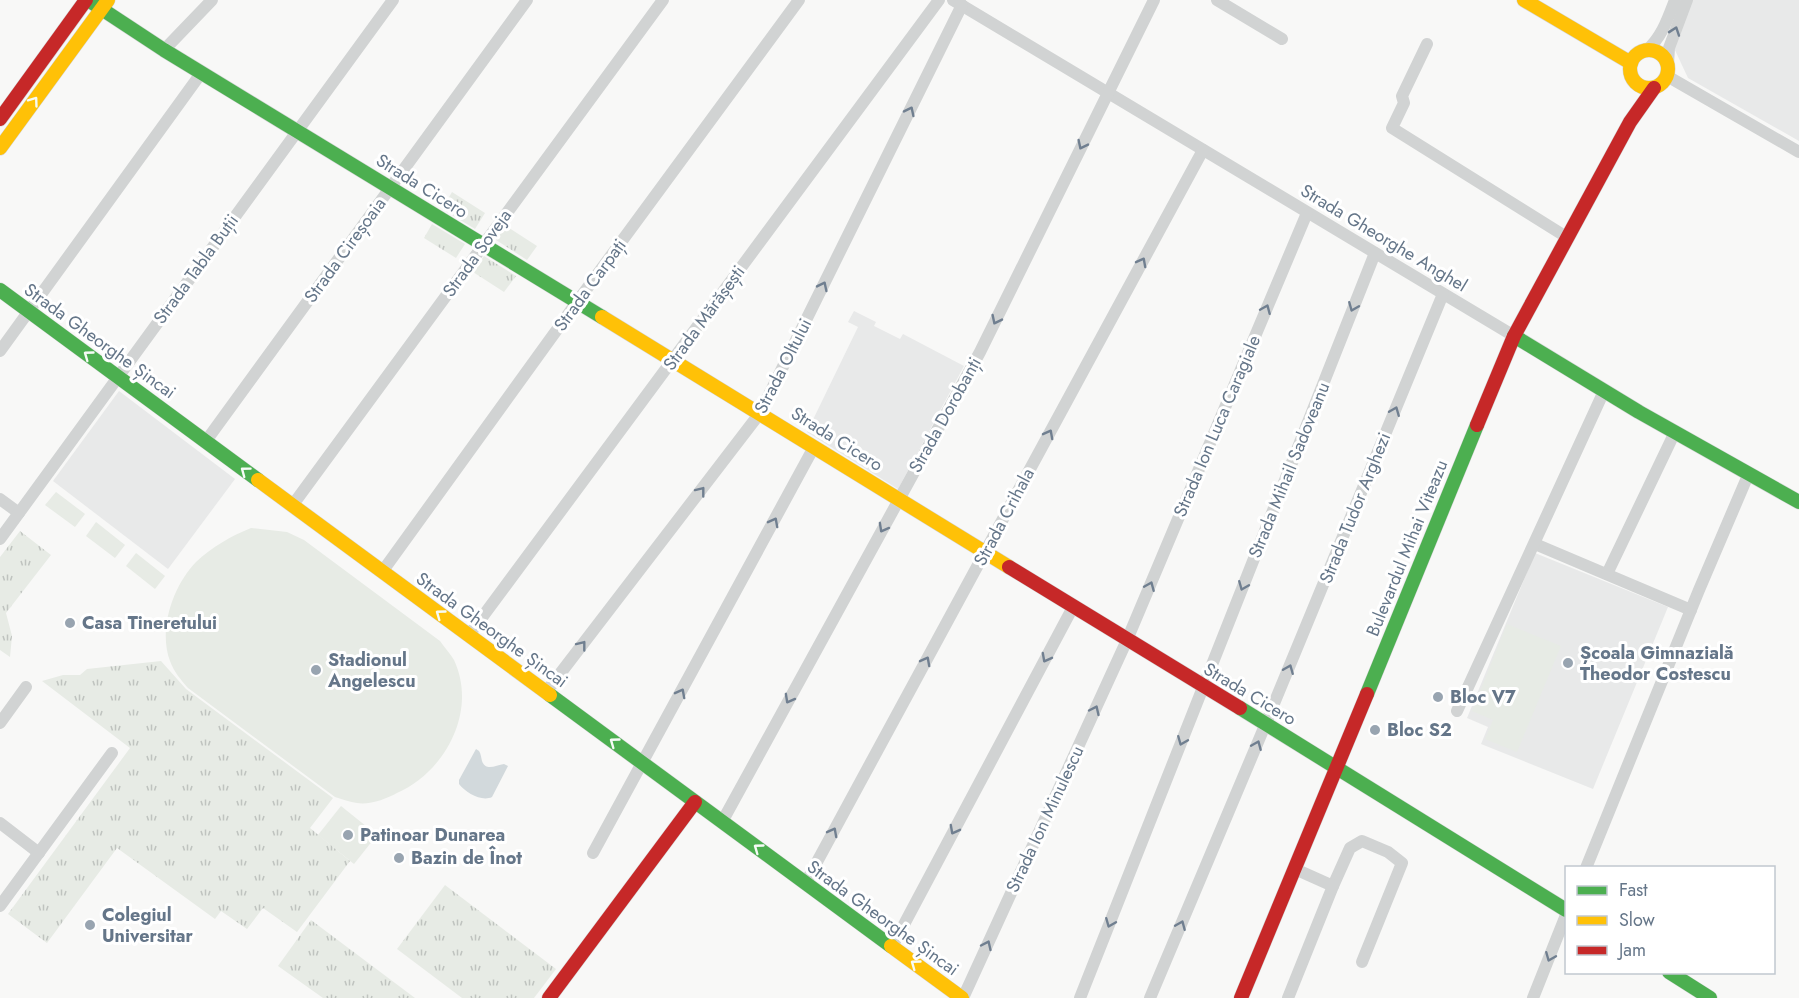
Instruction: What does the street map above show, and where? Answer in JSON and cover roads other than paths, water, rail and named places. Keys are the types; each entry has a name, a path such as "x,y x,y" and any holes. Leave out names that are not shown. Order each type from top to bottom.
{"street":[{"name":"Strada Cicero","path":"87,0 105,5 164,50 760,413 1203,687 1266,723 1336,769 1565,909"},
{"path":"0,118 87,0"},
{"path":"164,50 212,0"},
{"name":"Strada Tabla Buții","path":"0,539 393,0"},
{"name":"Strada Cireșoaia","path":"206,441 527,0"},
{"name":"Strada Soveja","path":"291,506 663,0"},
{"name":"Strada Carpați","path":"382,572 799,0"},
{"name":"Strada Mărășești","path":"469,635 939,0"},
{"name":"Strada Dorobanți","path":"722,822 980,352 1154,0"},
{"path":"1217,0 1282,39"},
{"path":"1524,0 1631,63 1637,54 1654,44 1661,34 1675,0"},
{"path":"1667,70 1669,48 1687,0"},
{"name":"Strada Gheorghe Anghel","path":"958,3 1604,392 1799,502"},
{"name":"Strada Oltului","path":"546,692 760,413 958,3"},
{"path":"0,148 105,5"},
{"path":"1427,44 1402,96 1404,103 1392,128 1568,238"},
{"path":"1647,50 1662,55 1667,70 1799,152"},
{"name":"Bulevardul Mihai Viteazu","path":"1630,122 1634,93 1631,63"},
{"name":"Bulevardul Mihai Viteazu","path":"1241,998 1514,336 1630,122 1654,88 1659,85 1667,70"},
{"path":"0,351 202,72"},
{"path":"1633,79 1642,87 1654,88"},
{"name":"Strada Crihala","path":"806,884 1203,150"},
{"name":"Strada Ion Luca Caragiale","path":"1127,640 1306,213"},
{"name":"Strada Mihail Sadoveanu","path":"1080,998 1375,253"},
{"name":"Strada Gheorghe Șincai","path":"0,290 963,998"},
{"name":"Strada Tudor Arghezi","path":"1150,998 1443,294"},
{"path":"1457,711 1604,392"},
{"path":"1607,574 1675,432"},
{"path":"593,853 814,447"},
{"path":"1586,866 1749,473"},
{"path":"0,500 19,513"},
{"path":"1535,544 1691,610"},
{"path":"892,947 1073,607"},
{"name":"Strada Ion Minulescu","path":"963,998 1127,640"},
{"path":"0,723 26,687"},
{"path":"0,906 112,753"},
{"path":"549,998 695,802"},
{"path":"0,824 39,853"},
{"path":"1288,998 1350,848 1362,841 1388,852 1402,863 1362,962"},
{"path":"1295,869 1333,886"},
{"path":"1533,998 1565,918"},
{"path":"1672,974 1710,998"}],"place":[{"name":"Casa Tineretului","path":"70,623"},
{"name":"Școala Gimnazială Theodor Costescu","path":"1568,663"},
{"name":"Stadionul Angelescu","path":"316,670"},
{"name":"Bloc V7","path":"1438,697"},
{"name":"Bloc S2","path":"1375,730"},
{"name":"Patinoar Dunarea","path":"348,835"},
{"name":"Bazin de Înot","path":"399,858"},
{"name":"Colegiul Universitar","path":"90,925"}]}
